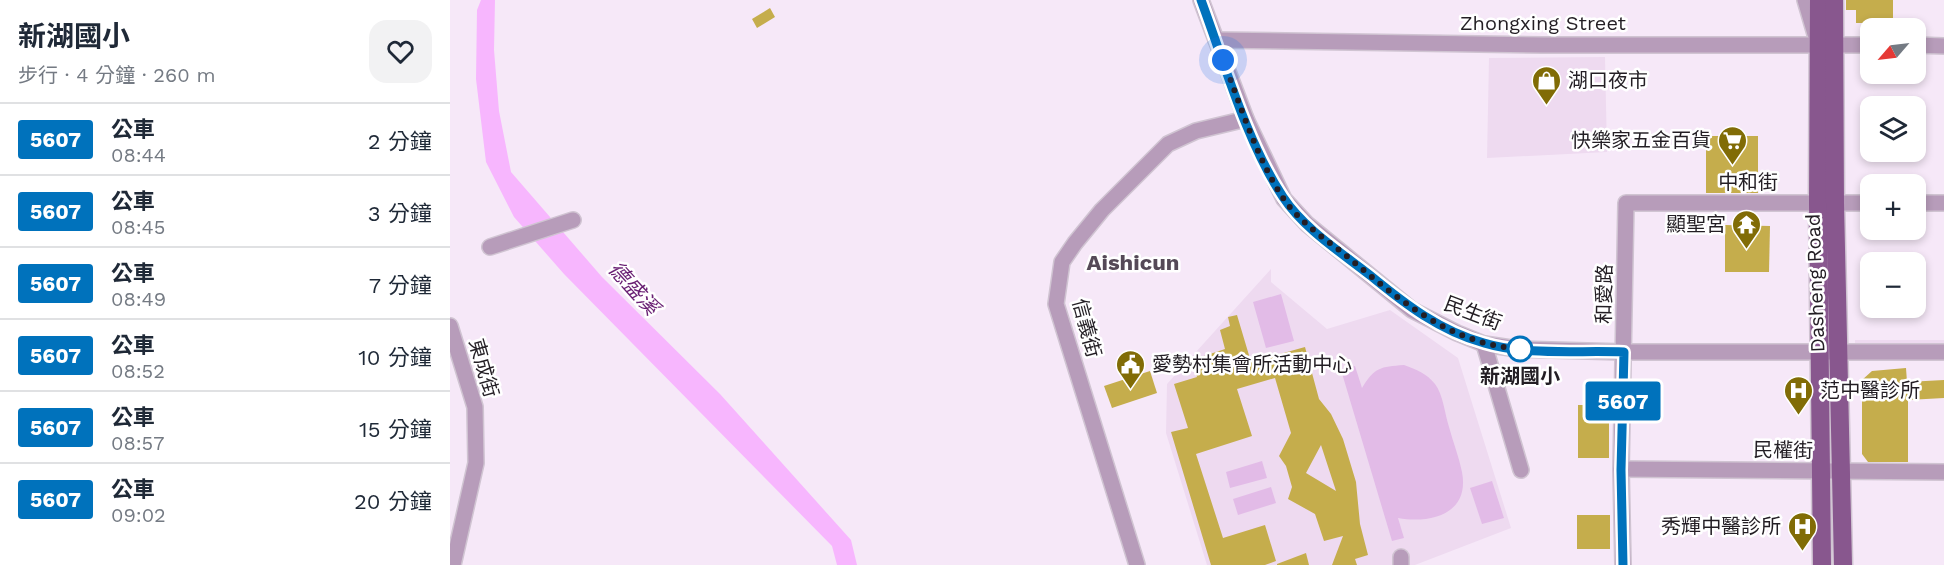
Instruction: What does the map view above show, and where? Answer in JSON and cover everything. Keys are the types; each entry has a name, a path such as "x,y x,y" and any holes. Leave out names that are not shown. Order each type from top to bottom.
{"main road":[{"name":"Dasheng Road","path":"1819,0 1825,44 1826,203 1820,352 1822,565"},
{"name":"Dasheng Road","path":"1825,44 1834,0"},
{"name":"Dasheng Road","path":"1826,203 1840,351 1844,565"}],"street":[{"name":"民生街","path":"1201,0 1246,119 1284,199 1307,224 1412,310 1484,344 1518,349 1624,352 1944,352"},
{"path":"1805,0 1825,44"},
{"name":"Zhongxing Street","path":"1216,40 1543,45 1860,45"},
{"path":"1926,45 1944,46"},
{"name":"信義街","path":"1137,565 1056,304 1062,262 1102,210 1168,144 1196,130 1246,119"},
{"name":"中和街","path":"1626,203 1860,203"},
{"name":"和愛路","path":"1623,565 1621,470 1626,203"},
{"path":"1926,203 1944,203"},
{"path":"498,244 567,222"},
{"name":"東成街","path":"450,326 475,407 476,463 453,565"},
{"path":"1484,344 1521,470"},
{"name":"民權街","path":"1621,470 1944,472"}],"shaded area":[{"path":"481,0 495,0 494,50 499,111 511,172 602,277 720,394 851,540 857,565 837,565 832,546 564,274 514,217 486,162 476,79 477,10"},
{"name":"湖口夜市","path":"1605,57 1607,152 1487,158 1489,58"},
{"name":"新湖國小","path":"1271,269 1271,282 1327,329 1390,310 1458,358 1511,528 1415,565 1207,565 1166,433 1167,384"},
{"path":"1281,294 1294,341 1266,348 1253,302"},
{"path":"1855,340 1944,340 1944,360 1855,360"},
{"path":"1404,365 1425,374 1438,388 1461,466 1463,486 1460,498 1454,507 1445,513 1423,519 1398,518 1404,538 1392,541 1341,370 1355,366 1362,388 1379,369"},
{"path":"1262,461 1267,478 1230,488 1226,472"},
{"path":"1492,481 1504,518 1482,524 1470,488"},
{"path":"1271,487 1276,503 1238,515 1233,499"}],"building":[{"path":"1846,0 1893,0 1893,18 1860,18 1860,23 1856,23 1856,10 1846,10"},
{"path":"770,8 775,17 757,28 752,19"},
{"name":"快樂家五金百貨","path":"1706,136 1758,136 1758,193 1706,193"},
{"name":"顯聖宮","path":"1725,225 1770,226 1769,272 1725,272"},
{"path":"1237,315 1251,362 1305,347 1319,399 1331,414 1343,439 1356,482 1360,524 1368,555 1355,559 1357,565 1332,565 1343,536 1324,541 1315,514 1288,499 1292,487 1286,466 1279,456 1291,433 1275,378 1237,389 1252,436 1196,454 1223,538 1265,525 1276,561 1265,565 1211,565 1171,432 1188,428 1174,384 1197,377 1192,360 1225,349 1220,330 1230,326 1228,317","holes":["1321,445 1336,491 1306,473"]},
{"path":"1906,368 1907,382 1944,380 1944,398 1908,400 1908,462 1868,462 1862,454 1862,380 1872,371"},
{"name":"愛勢村集會所活動中心","path":"1150,371 1157,393 1112,408 1104,386"},
{"path":"1578,405 1609,405 1609,458 1578,458"},
{"path":"1577,515 1610,515 1610,549 1577,549"},
{"path":"1306,553 1309,565 1277,565 1277,564"}],"bus line":[{"name":"5607","path":"1201,0 1267,168 1284,199 1307,224 1412,310 1484,344 1518,349 1624,352 1621,470 1623,565"}],"place":[{"name":"湖口夜市","path":"1547,106"},
{"name":"快樂家五金百貨","path":"1732,166"},
{"name":"顯聖宮","path":"1747,250"},
{"name":"新湖國小","path":"1520,349"},
{"name":"愛勢村集會所活動中心","path":"1131,390"},
{"name":"范中醫診所","path":"1799,416"},
{"name":"秀輝中醫診所","path":"1802,552"}],"district":[{"name":"Aishicun","path":"1133,262"}],"route":[{"path":"1223,60 1267,168 1284,199 1307,224 1412,310 1484,344 1520,349"}],"water label":[{"name":"德盛溪","path":"634,288"}]}
